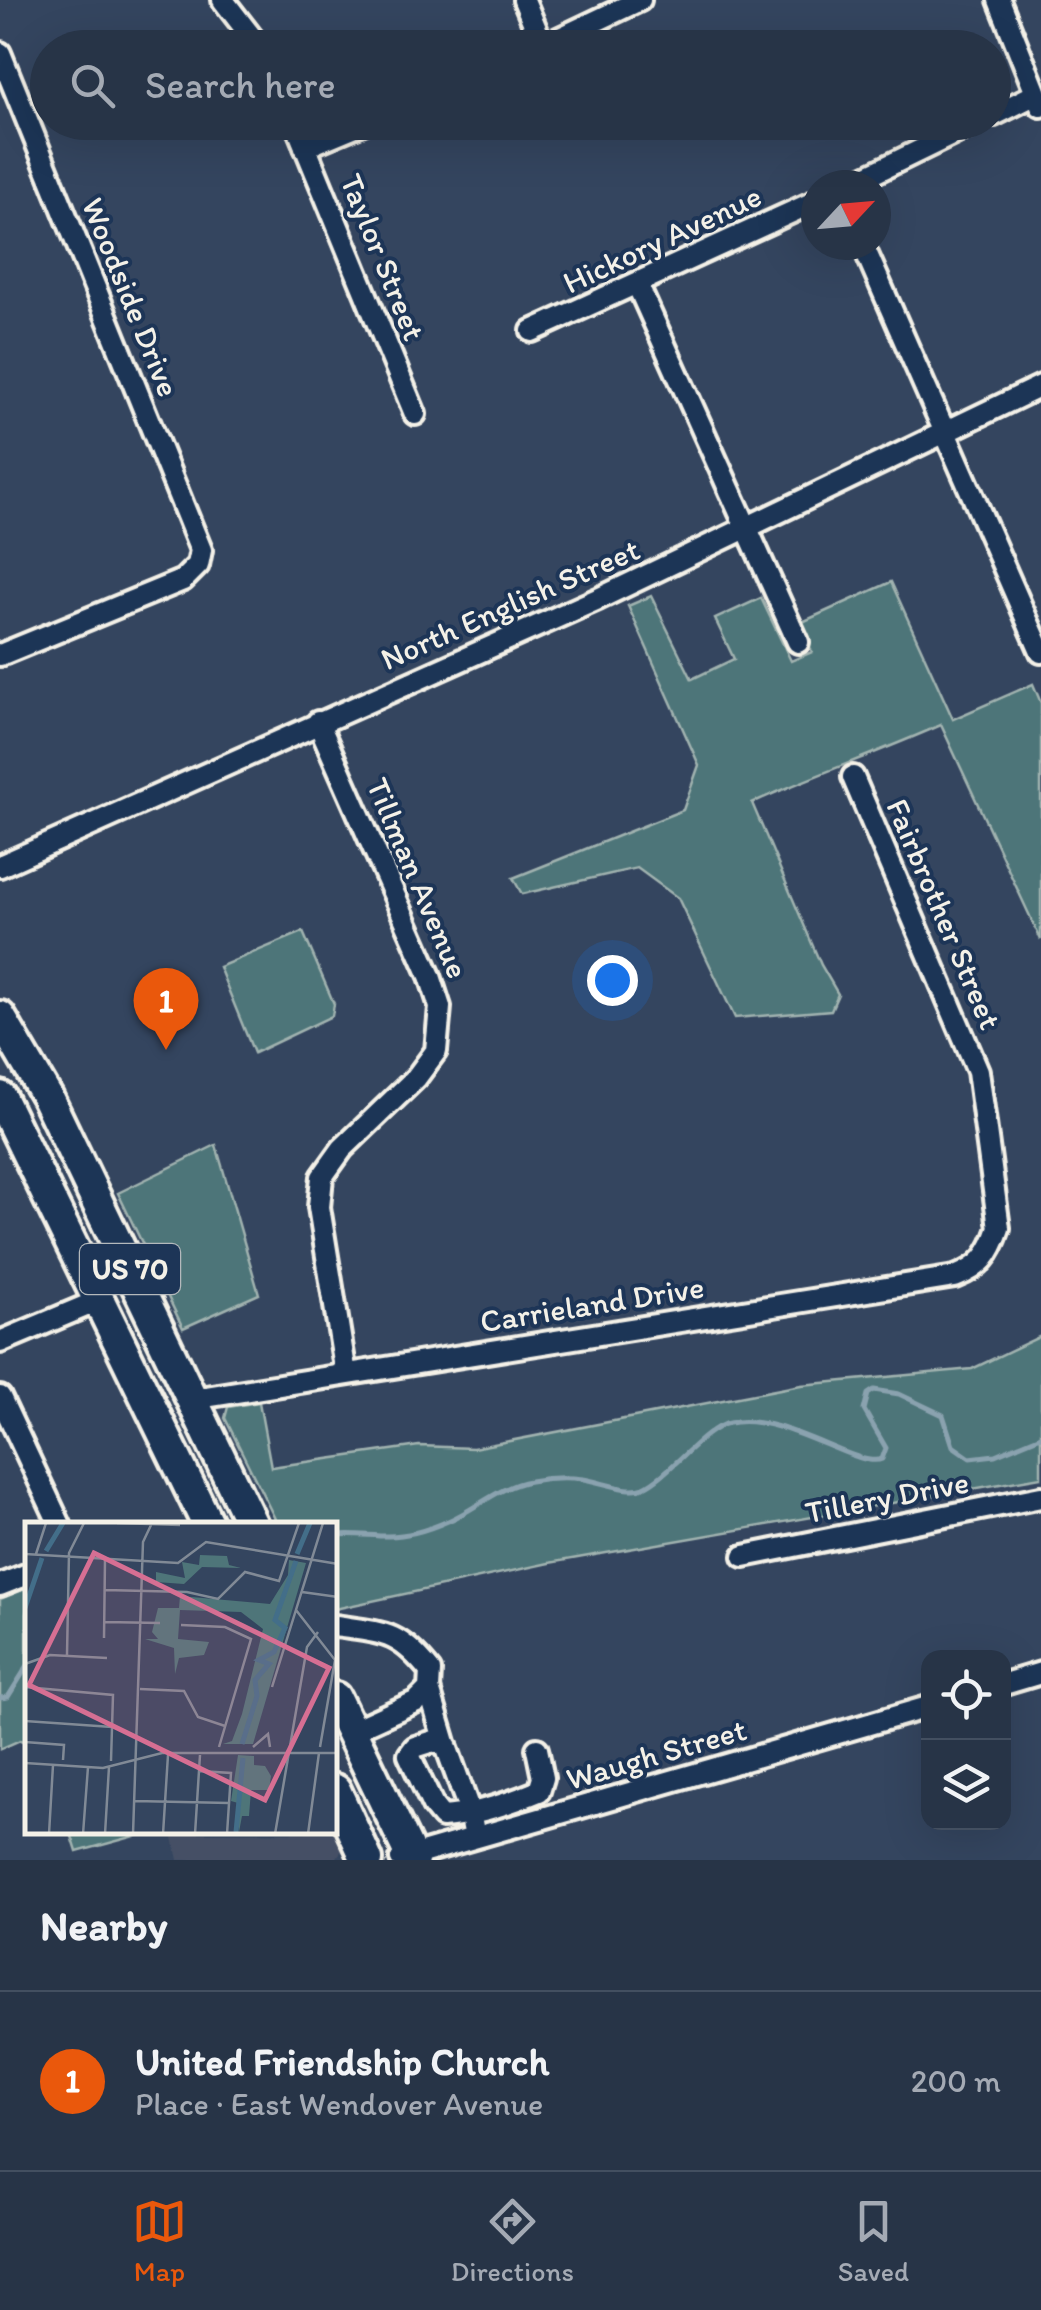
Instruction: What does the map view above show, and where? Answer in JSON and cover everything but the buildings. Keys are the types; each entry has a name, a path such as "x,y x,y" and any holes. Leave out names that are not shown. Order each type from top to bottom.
{"highway":[{"name":"US 70","path":"0,1017 47,1097 251,1522"},
{"name":"US 70","path":"0,1097 207,1522"},
{"path":"338,1704 408,1859"},
{"path":"338,1797 367,1860"}],"street":[{"path":"224,0 246,30"},
{"path":"524,0 535,30"},
{"path":"577,30 640,0"},
{"path":"1000,0 1039,100 1011,109"},
{"name":"Woodside Drive","path":"0,54 30,128"},
{"name":"Woodside Drive","path":"0,655 183,580 198,565 201,550 35,140"},
{"name":"Taylor Street","path":"303,140 415,414"},
{"path":"306,147 323,140"},
{"path":"880,170 941,140"},
{"name":"Hickory Avenue","path":"532,331 801,208"},
{"path":"869,260 1041,652"},
{"path":"637,284 798,642"},
{"name":"North English Street","path":"0,866 580,607 1041,386"},
{"name":"Tillman Avenue","path":"318,722 430,976 440,1007 436,1051 416,1078 342,1149 322,1177 319,1206 346,1374"},
{"name":"Fairbrother Street","path":"853,777 978,1071 1000,1228 992,1251"},
{"name":"Carrieland Drive","path":"193,1400 955,1277 977,1269 992,1251"},
{"path":"0,1342 100,1300"},
{"path":"0,1397 59,1522"},
{"name":"Tillery Drive","path":"744,1556 1041,1497"},
{"path":"0,1585 25,1575"},
{"path":"338,1626 389,1635 410,1646 430,1671 429,1688 475,1837"},
{"path":"1011,1682 1041,1672"},
{"path":"351,1731 417,1701 429,1688"},
{"name":"Waugh Street","path":"408,1859 921,1708"},
{"path":"446,1746 434,1741 415,1747 409,1755 442,1817 539,1791 542,1778 537,1749"}],"shaded area":[{"path":"172,1835 336,1835 343,1849 335,1860 178,1860"}],"green space":[{"path":"891,582 953,719 1033,684 1041,703 1041,940 941,725 752,803 821,965 838,994 831,1010 735,1018 678,898 637,868 522,894 513,878 683,810 699,765 628,606 651,596 692,679 734,659 715,619 761,598 791,661 812,652 800,623"},
{"path":"303,932 334,1004 332,1016 254,1053 219,967"},
{"path":"216,1145 259,1294 183,1328 118,1193"},
{"path":"1041,1336 1041,1477 549,1563 338,1608 338,1522 277,1522 225,1418 228,1407 259,1402 271,1467 419,1446 473,1448 801,1385 972,1369"},
{"path":"25,1589 25,1741 0,1749 0,1599"},
{"path":"72,1835 139,1835 77,1852"}],"waterway":[{"path":"338,1535 396,1536 419,1531 458,1516 508,1488 536,1480 577,1478 622,1488 644,1487 709,1433 729,1423 771,1425 855,1456 882,1459 886,1448 864,1410 868,1394 874,1390 899,1394 943,1415 953,1446 970,1458 995,1455 1041,1436"},
{"path":"0,1698 8,1697 25,1670"}],"place":[{"name":"United Friendship Church","path":"166,1050"}]}
